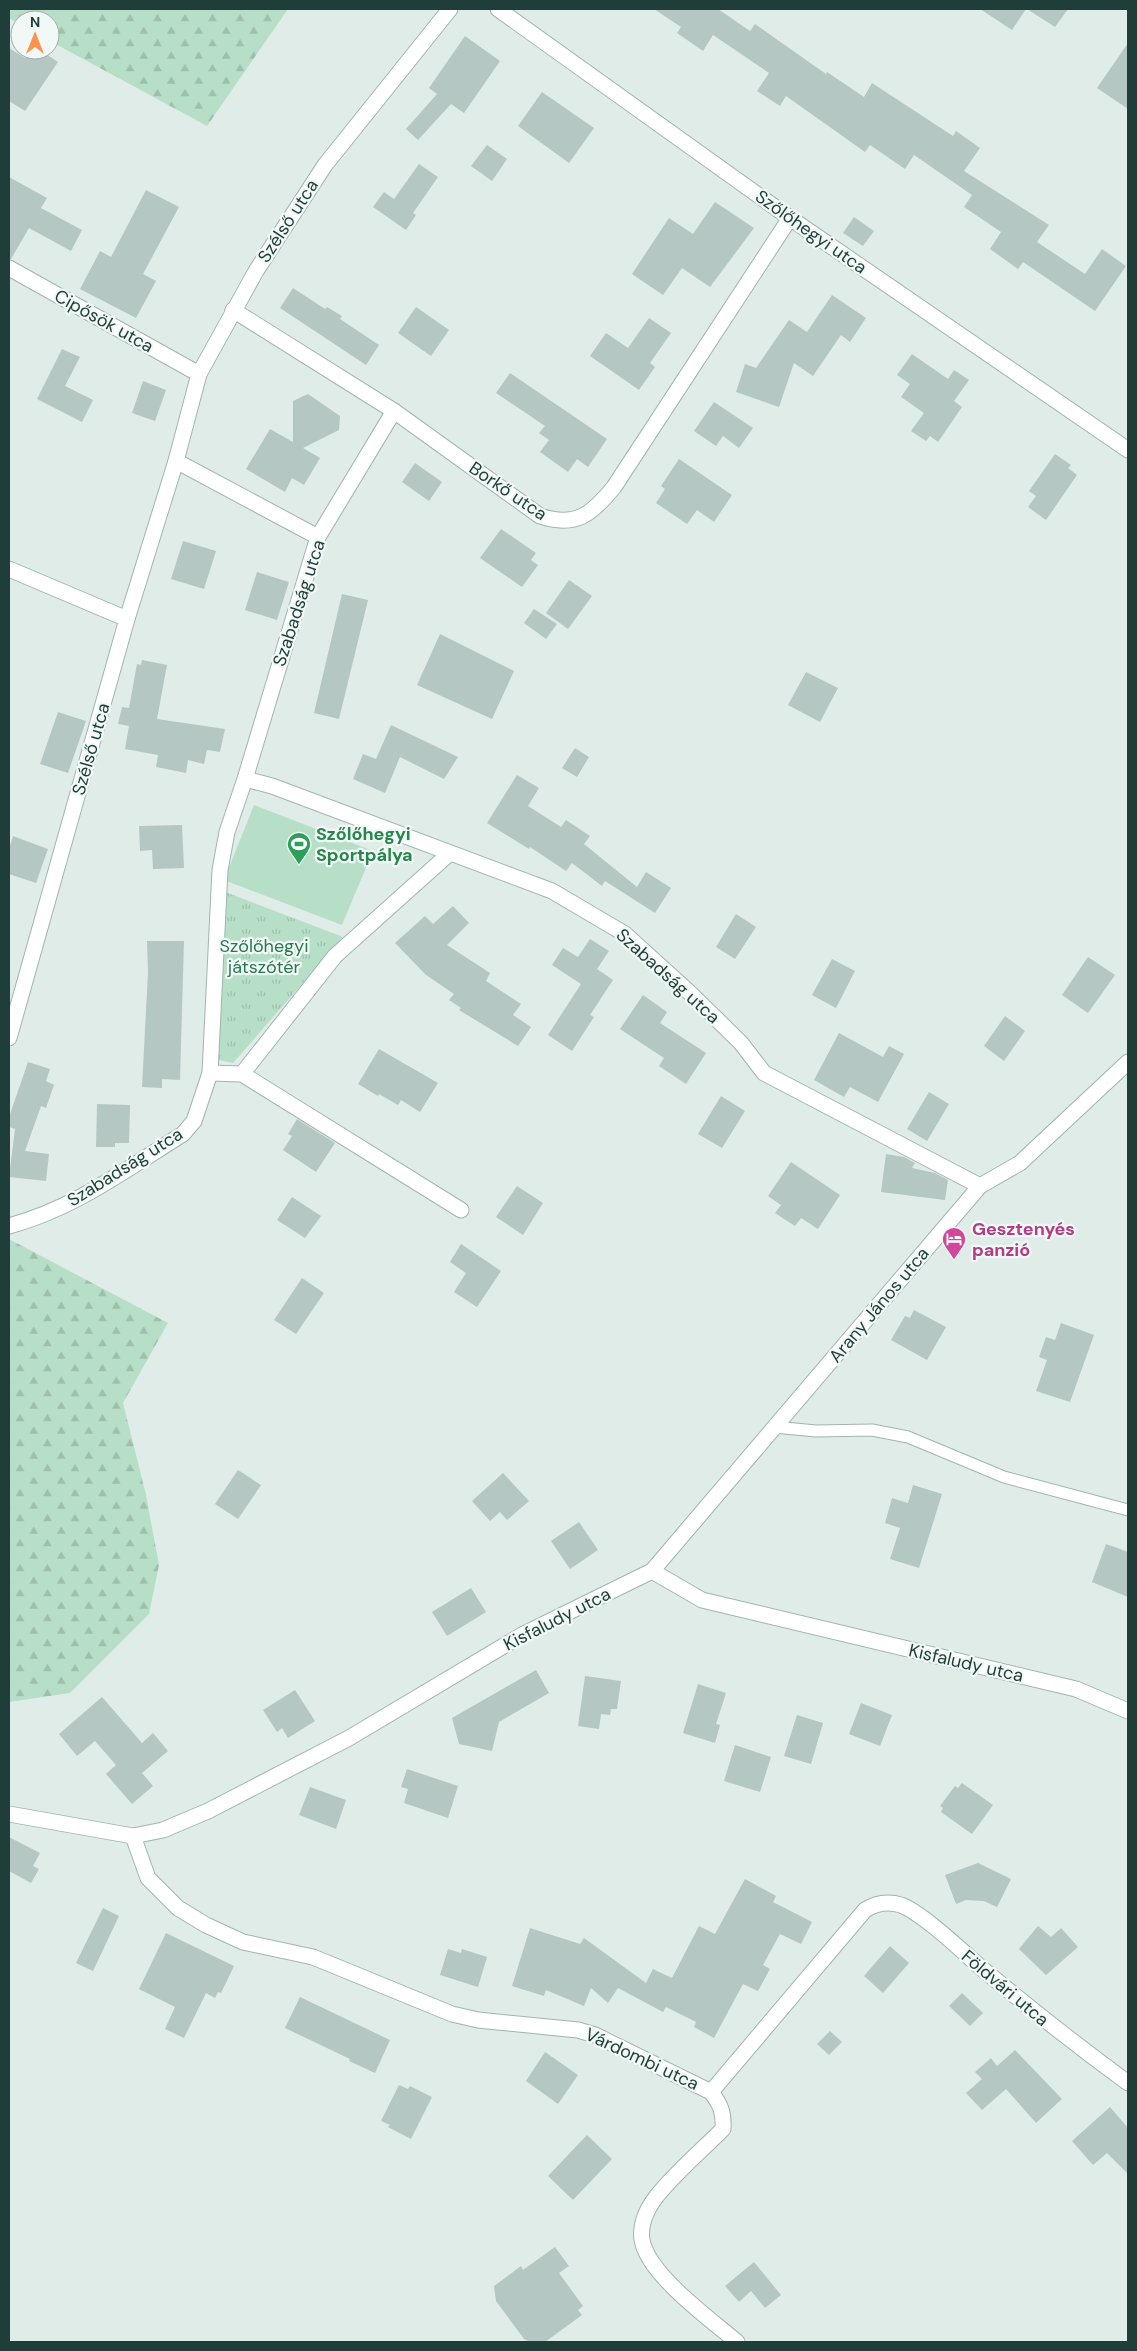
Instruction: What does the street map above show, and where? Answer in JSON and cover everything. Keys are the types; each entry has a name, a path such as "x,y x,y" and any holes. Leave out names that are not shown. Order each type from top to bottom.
{"street":[{"name":"Szélső utca","path":"9,1038 127,619 176,461 199,374 256,271 325,165 450,9"},
{"name":"Szőlőhegyi utca","path":"498,9 790,218 1128,450"},
{"name":"Borkő utca","path":"233,310 394,411 540,516 557,522 573,520 597,508 614,487 790,218"},
{"name":"Cipősök utca","path":"9,268 199,374"},
{"name":"Szabadság utca","path":"9,1226 36,1219 87,1195 183,1134 194,1121 210,1073 220,870 226,832 245,779 318,537 394,411"},
{"path":"176,461 318,537"},
{"path":"9,569 127,619"},
{"name":"Szabadság utca","path":"245,779 272,786 552,892 625,934 690,992 741,1043 764,1073 980,1186"},
{"path":"242,1074 334,956 427,876 450,853"},
{"name":"Arany János utca","path":"652,1571 980,1186 1020,1163 1128,1062"},
{"path":"210,1073 242,1074 461,1210"},
{"name":"Kisfaludy utca","path":"9,1814 133,1836 163,1830 208,1811 349,1738 522,1634 652,1571 702,1600 1076,1689 1128,1711"},
{"name":"Várdombi utca","path":"133,1836 148,1878 178,1908 206,1925 243,1942 313,1956 452,2014 478,2020 578,2030 594,2035 711,2092 721,2104 724,2117 723,2129 656,2198 643,2220 642,2242 660,2273 737,2342"},
{"name":"Földvári utca","path":"711,2092 865,1910 879,1903 903,1906 931,1925 1052,2027 1128,2083"}],"lane":[{"path":"774,1427 816,1432 872,1430 908,1437 1004,1478 1128,1510"}],"green space":[{"path":"9,9 288,9 207,126 60,46 60,10 10,10 9,18"},
{"name":"Szőlőhegyi Sportpálya","path":"254,805 373,851 342,925 224,880"},
{"name":"Szőlőhegyi játszótér","path":"220,890 343,937 233,1063 214,1059"},
{"path":"9,1239 168,1323 123,1403 146,1495 159,1565 149,1614 70,1693 9,1702"}],"building":[{"path":"654,9 718,9 750,31 755,24 826,74 827,72 864,97 872,83 953,136 956,131 980,148 964,171 1049,225 1037,242 1085,274 1102,249 1126,266 1095,311 1023,262 1018,269 990,249 1001,232 964,207 972,195 914,155 905,169 870,145 865,152 786,96 780,106 757,91 769,73 713,35 703,51 677,33 681,27"},
{"path":"980,9 1026,9 1012,30"},
{"path":"1027,9 1068,9 1055,27"},
{"path":"465,36 500,61 464,113 451,104 418,140 406,129 437,94 429,88"},
{"path":"1128,43 1128,109 1097,88"},
{"path":"9,48 10,60 55,60 58,62 25,111 9,101"},
{"path":"542,92 594,128 569,163 518,126"},
{"path":"487,145 507,159 492,181 471,166"},
{"path":"419,164 438,177 413,213 416,215 406,230 373,207 384,192 394,199"},
{"path":"9,177 47,198 41,208 82,230 71,251 29,228 11,259 9,259"},
{"path":"146,190 179,207 143,274 156,281 136,318 80,289 100,251 111,257"},
{"path":"715,202 754,228 710,287 682,268 663,295 632,274 669,218 693,234"},
{"path":"854,217 874,231 863,246 843,233"},
{"path":"293,288 325,309 327,307 342,316 340,319 379,345 366,365 280,308"},
{"path":"832,295 866,318 850,342 841,335 813,376 794,363 779,407 736,392 745,364 756,368 789,320 807,332"},
{"path":"416,307 449,330 431,356 398,333"},
{"path":"649,318 671,333 650,363 655,367 639,390 590,356 606,333 628,348"},
{"path":"62,349 80,357 65,386 93,400 82,422 37,399"},
{"path":"912,354 948,379 954,370 969,380 954,401 962,407 938,442 930,436 926,441 911,431 924,413 901,397 910,384 897,375"},
{"path":"510,373 607,439 588,467 577,459 568,472 540,452 549,440 539,433 545,426 496,393"},
{"path":"143,381 166,390 155,421 132,413"},
{"path":"308,394 340,416 339,430 303,448 320,458 304,485 292,478 285,492 246,469 270,429 293,442 293,401"},
{"path":"714,402 753,428 739,448 723,436 716,446 694,431"},
{"path":"1055,454 1071,465 1068,468 1077,475 1046,520 1028,507 1036,496 1029,491"},
{"path":"679,459 732,495 714,522 697,510 687,524 656,503 665,489 661,486"},
{"path":"415,463 442,482 429,501 402,482"},
{"path":"501,529 536,553 531,560 538,565 522,587 480,558"},
{"path":"183,541 216,551 204,589 171,579"},
{"path":"257,572 289,582 277,620 245,610"},
{"path":"569,580 592,596 568,629 546,613"},
{"path":"342,594 368,600 339,719 314,713"},
{"path":"534,609 557,624 546,639 524,623"},
{"path":"440,634 514,671 492,719 417,685"},
{"path":"142,660 167,665 157,719 225,729 220,752 207,750 204,764 188,760 186,773 156,767 158,755 125,749 129,726 118,724 122,707 129,708 137,664 141,665"},
{"path":"806,672 838,688 820,722 788,705"},
{"path":"58,712 86,721 68,773 40,764"},
{"path":"391,725 458,757 444,779 400,757 385,793 353,779 363,754 376,759"},
{"path":"575,748 589,757 577,777 562,768"},
{"path":"517,775 539,788 528,806 561,827 566,820 590,836 584,844 637,887 646,872 671,888 655,913 605,881 602,886 572,863 566,871 530,847 529,849 487,823"},
{"path":"182,825 184,868 153,869 152,850 140,851 139,826"},
{"path":"13,836 48,849 36,883 9,874 9,849"},
{"path":"453,906 469,923 447,945 490,973 486,981 521,1004 513,1015 531,1027 518,1046 459,1010 461,1008 449,1000 454,994 426,975 395,943 425,916 433,924"},
{"path":"736,914 756,927 735,959 716,947"},
{"path":"590,939 609,951 597,969 613,980 590,1015 594,1017 572,1051 548,1035 581,984 552,965 563,948 578,957"},
{"path":"147,941 184,941 180,1080 162,1079 162,1088 142,1087 148,972"},
{"path":"1088,957 1115,975 1088,1013 1062,995"},
{"path":"832,959 855,971 836,1008 812,995"},
{"path":"643,995 667,1012 660,1023 706,1053 686,1084 659,1066 664,1058 620,1029"},
{"path":"1005,1016 1025,1031 1004,1061 984,1046"},
{"path":"839,1033 883,1057 889,1046 904,1054 878,1102 850,1087 844,1097 814,1080"},
{"path":"379,1049 438,1083 420,1112 401,1100 398,1105 358,1084"},
{"path":"28,1062 50,1069 46,1081 54,1085 46,1108 41,1106 25,1151 49,1154 46,1181 9,1177 15,1129 9,1127 9,1117"},
{"path":"929,1092 949,1104 927,1141 907,1129"},
{"path":"721,1096 745,1111 722,1148 698,1134"},
{"path":"97,1104 130,1105 129,1143 115,1143 115,1147 96,1147"},
{"path":"297,1119 335,1143 316,1172 283,1150 292,1136 288,1134"},
{"path":"886,1154 904,1157 915,1163 912,1168 935,1173 948,1180 945,1200 881,1192"},
{"path":"791,1162 840,1195 818,1229 801,1218 795,1226 775,1213 781,1205 768,1196"},
{"path":"517,1186 543,1203 523,1235 496,1217"},
{"path":"292,1197 321,1216 305,1238 277,1220"},
{"path":"461,1244 501,1271 477,1307 454,1292 466,1273 450,1262"},
{"path":"302,1278 324,1293 296,1334 274,1320"},
{"path":"914,1310 946,1327 927,1360 891,1340 905,1316 910,1318"},
{"path":"1061,1323 1094,1335 1070,1402 1036,1391 1047,1360 1039,1357 1046,1337 1055,1340"},
{"path":"238,1470 261,1485 238,1519 215,1504"},
{"path":"503,1473 529,1501 507,1520 500,1512 490,1521 472,1501"},
{"path":"913,1485 942,1494 919,1568 890,1559 900,1528 885,1523 892,1498 908,1503"},
{"path":"579,1522 598,1550 570,1569 551,1541"},
{"path":"1106,1544 1128,1552 1128,1597 1092,1582"},
{"path":"471,1588 486,1612 447,1636 432,1612"},
{"path":"536,1670 549,1693 499,1722 492,1751 459,1744 452,1718"},
{"path":"585,1676 621,1681 617,1709 611,1709 610,1715 601,1714 599,1729 578,1726"},
{"path":"698,1684 726,1693 716,1724 720,1725 715,1743 683,1733"},
{"path":"295,1690 315,1721 288,1738 282,1728 277,1732 263,1710"},
{"path":"102,1697 142,1743 153,1733 168,1751 142,1773 153,1786 132,1804 106,1774 116,1765 95,1741 77,1756 59,1734"},
{"path":"861,1703 892,1715 880,1746 849,1734"},
{"path":"797,1715 823,1723 811,1764 784,1756"},
{"path":"735,1745 771,1757 760,1792 724,1781"},
{"path":"407,1769 458,1786 448,1818 404,1803 408,1789 401,1787"},
{"path":"962,1783 993,1805 972,1834 941,1812 943,1808 940,1806 955,1786 958,1788"},
{"path":"310,1787 346,1800 336,1829 299,1815"},
{"path":"9,1837 40,1853 33,1866 39,1869 31,1883 9,1871"},
{"path":"978,1863 1011,1879 997,1907 984,1901 966,1900 956,1904 945,1875"},
{"path":"745,1879 776,1896 773,1902 812,1922 801,1944 780,1934 763,1965 770,1969 758,1991 743,1984 714,2038 694,2027 696,2022 666,2007 663,2012 618,1988 608,2003 591,1988 584,2006 546,1990 544,1996 512,1986 530,1928 580,1944 584,1938 646,1983 653,1969 672,1978 699,1926 715,1934"},
{"path":"103,1908 119,1916 93,1971 76,1963"},
{"path":"1038,1926 1051,1937 1061,1928 1078,1947 1046,1975 1019,1949"},
{"path":"166,1933 234,1966 221,1993 218,1992 215,1998 206,1993 184,2038 165,2029 175,2007 139,1989"},
{"path":"890,1946 909,1963 883,1993 864,1976"},
{"path":"448,1949 461,1953 462,1949 487,1957 478,1987 440,1975"},
{"path":"962,1993 983,2013 970,2026 949,2006"},
{"path":"300,1997 390,2040 375,2073 285,2028"},
{"path":"830,2031 842,2042 829,2055 817,2044"},
{"path":"1015,2050 1062,2099 1036,2123 1006,2089 982,2110 966,2093 982,2079 975,2072 991,2058 997,2066"},
{"path":"545,2052 578,2075 558,2104 526,2081"},
{"path":"399,2085 408,2089 410,2086 432,2097 411,2139 388,2127 390,2125 381,2121"},
{"path":"1110,2107 1128,2128 1128,2174 1107,2153 1093,2165 1072,2141"},
{"path":"587,2135 612,2159 573,2200 548,2176"},
{"path":"555,2247 569,2266 559,2273 583,2306 578,2310 582,2315 545,2342 530,2342 524,2339 496,2301 494,2286 521,2266 523,2270"},
{"path":"754,2262 781,2295 765,2308 751,2291 739,2302 725,2286"}],"place":[{"name":"Szőlőhegyi Sportpálya","path":"299,865"},
{"name":"Gesztenyés panzió","path":"954,1260"}]}
